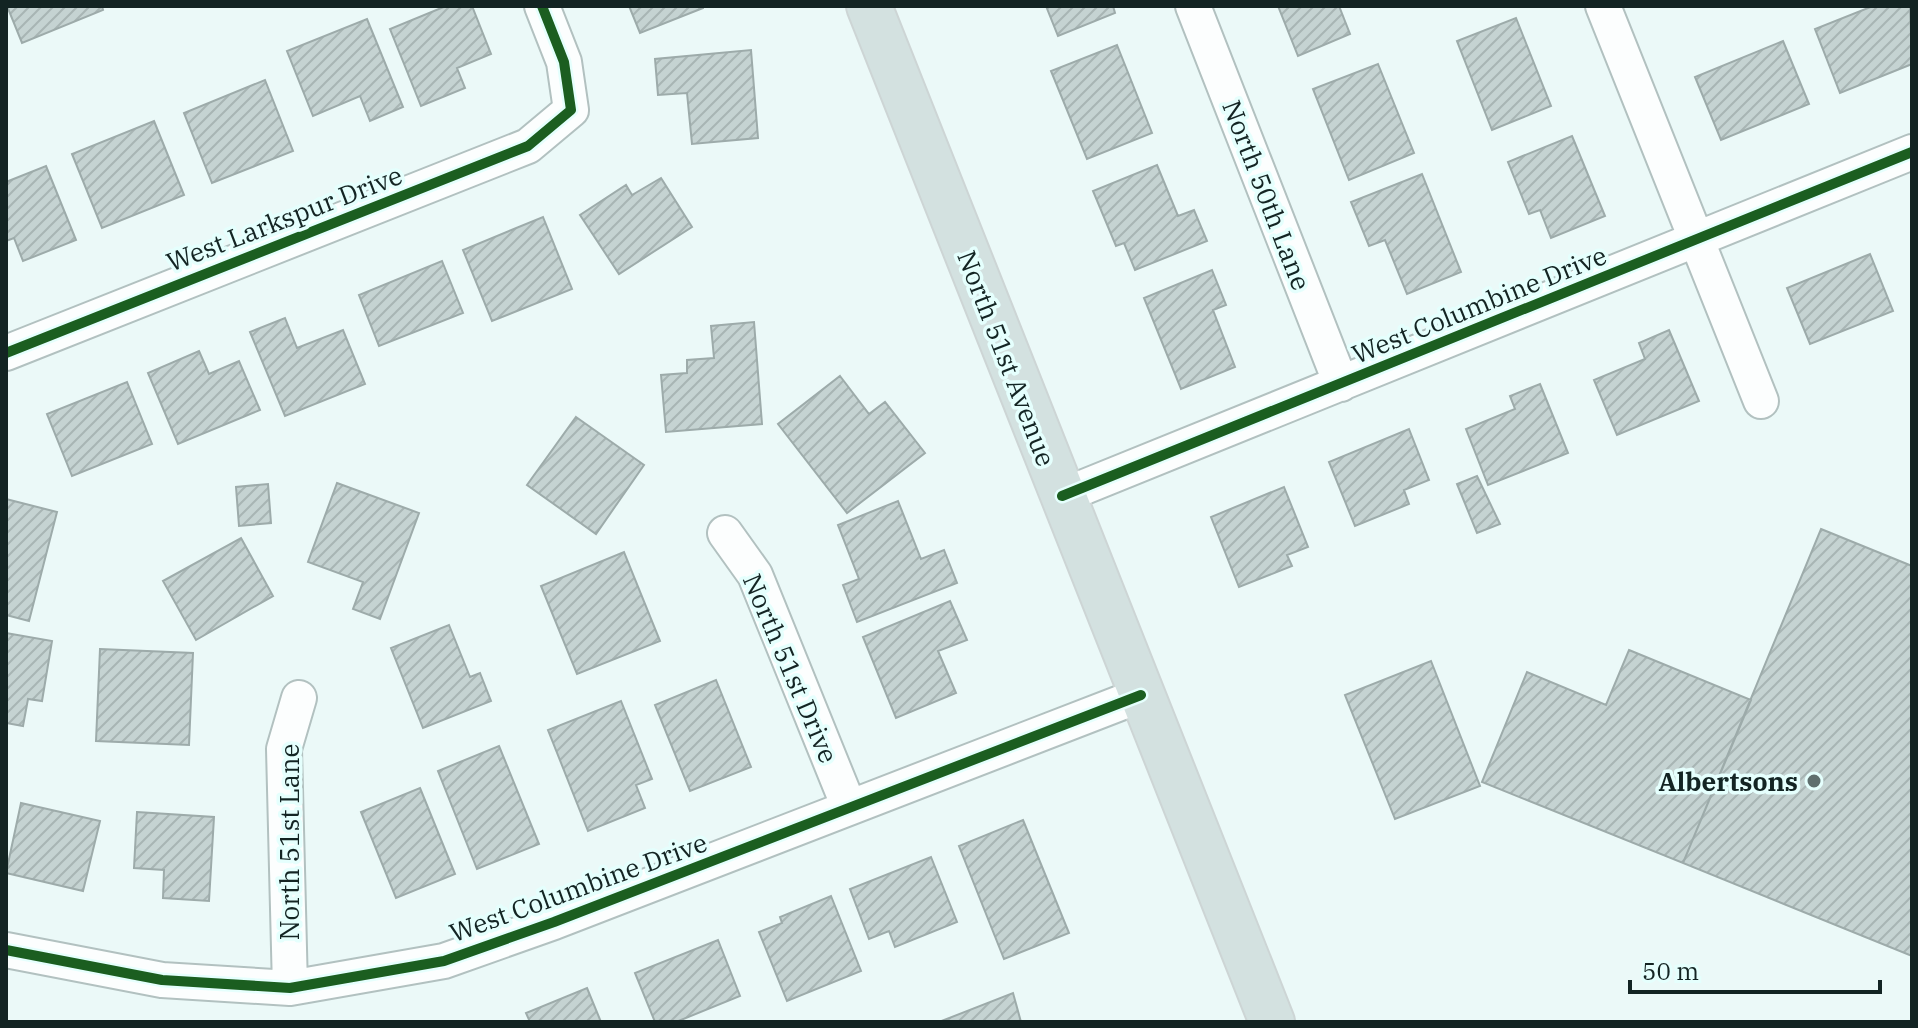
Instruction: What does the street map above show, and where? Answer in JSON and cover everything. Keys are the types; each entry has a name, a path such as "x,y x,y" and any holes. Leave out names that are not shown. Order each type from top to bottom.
{"main road":[{"name":"North 51st Avenue","path":"869,6 1272,1022"}],"street":[{"name":"West Larkspur Drive","path":"6,353 528,146 571,110 564,62 542,6"},
{"name":"North 50th Lane","path":"1193,6 1341,384"},
{"path":"1603,6 1761,401"},
{"name":"West Columbine Drive","path":"1062,496 1912,152"},
{"name":"North 51st Drive","path":"725,533 755,575 849,807"},
{"name":"West Columbine Drive","path":"6,950 162,980 290,988 444,961 569,917 1141,695"},
{"name":"North 51st Lane","path":"290,988 284,749 299,698"}],"building":[{"path":"7,6 102,6 103,10 22,43"},
{"path":"446,6 472,6 491,54 457,68 465,88 421,106 390,29"},
{"path":"629,6 703,6 703,8 640,33"},
{"path":"1046,6 1113,6 1115,13 1058,36"},
{"path":"1278,6 1339,6 1350,34 1298,56"},
{"path":"1873,6 1910,6 1912,64 1840,93 1815,29"},
{"path":"1516,18 1551,106 1492,130 1457,41"},
{"path":"367,19 403,107 370,121 360,96 313,116 287,51"},
{"path":"1783,41 1809,104 1721,140 1695,77"},
{"path":"1117,45 1152,133 1087,159 1051,71"},
{"path":"751,50 758,138 692,144 687,93 658,95 655,59"},
{"path":"1378,64 1414,153 1349,180 1313,89"},
{"path":"265,80 293,151 212,183 184,113"},
{"path":"154,121 184,195 102,228 72,154"},
{"path":"1572,136 1605,216 1551,238 1540,210 1529,214 1508,162"},
{"path":"1157,165 1178,216 1194,210 1207,241 1135,270 1124,243 1116,246 1093,191"},
{"path":"46,166 76,240 23,261 14,238 6,241 6,182"},
{"path":"1422,174 1461,272 1407,294 1385,240 1369,246 1351,202"},
{"path":"661,178 692,227 619,274 580,215 626,185 632,195"},
{"path":"543,217 572,289 492,321 463,250"},
{"path":"1870,254 1893,311 1810,344 1787,288"},
{"path":"442,261 463,313 379,346 359,295"},
{"path":"1212,270 1226,305 1213,310 1235,367 1181,389 1144,298"},
{"path":"285,318 297,348 343,330 365,384 285,416 250,332"},
{"path":"754,322 762,424 666,432 661,375 687,373 687,360 714,358 711,326"},
{"path":"1669,330 1699,401 1617,435 1594,380 1645,359 1639,343"},
{"path":"199,351 209,374 239,361 260,410 178,444 148,373"},
{"path":"840,376 869,414 885,402 925,453 847,513 778,424"},
{"path":"127,382 152,444 72,476 47,414"},
{"path":"1540,384 1568,453 1488,485 1466,429 1515,409 1510,396"},
{"path":"576,417 644,465 596,534 527,485"},
{"path":"1409,429 1429,480 1404,490 1409,504 1355,526 1329,462"},
{"path":"1477,476 1500,524 1477,533 1457,484"},
{"path":"337,483 419,513 380,619 353,609 363,582 308,562"},
{"path":"268,484 271,523 239,526 236,487"},
{"path":"1284,487 1308,547 1287,555 1292,566 1239,587 1211,517"},
{"path":"6,499 57,512 29,621 6,615"},
{"path":"898,501 921,559 944,550 957,583 857,622 843,585 859,579 838,525"},
{"name":"Albertsons","path":"1821,529 1912,566 1912,956 1683,863"},
{"path":"241,538 273,596 196,640 163,581"},
{"path":"624,552 660,641 577,674 541,586"},
{"path":"950,601 967,640 938,651 956,693 896,718 863,637"},
{"path":"449,625 470,677 480,673 491,701 423,728 391,648"},
{"path":"6,633 52,641 42,701 28,699 23,726 6,723"},
{"path":"100,649 193,653 189,745 96,741"},
{"path":"1629,650 1751,700 1683,863 1482,782 1527,672 1606,705"},
{"path":"1431,661 1480,786 1395,819 1345,695"},
{"path":"716,680 751,767 690,791 655,705"},
{"path":"621,701 652,779 636,785 645,808 588,831 548,730"},
{"path":"499,746 539,844 477,869 438,771"},
{"path":"420,788 455,874 396,898 361,812"},
{"path":"21,803 100,821 83,891 6,873"},
{"path":"137,812 214,817 209,901 163,898 164,870 134,868"},
{"path":"1023,820 1069,933 1004,959 959,846"},
{"path":"931,857 957,922 895,947 889,931 869,939 850,889"},
{"path":"831,896 861,971 787,1001 759,932 782,923 780,917"},
{"path":"718,940 740,996 676,1022 655,1022 635,973"},
{"path":"587,988 601,1022 530,1022 526,1013"},
{"path":"1013,993 1021,1022 939,1022"}],"cycle path":[{"path":"6,353 528,146 571,110 564,62 542,6"},
{"path":"1062,496 1912,152"},
{"path":"6,950 162,980 290,988 444,961 554,922 1141,695"}],"place":[{"name":"Albertsons","path":"1814,781"}]}
